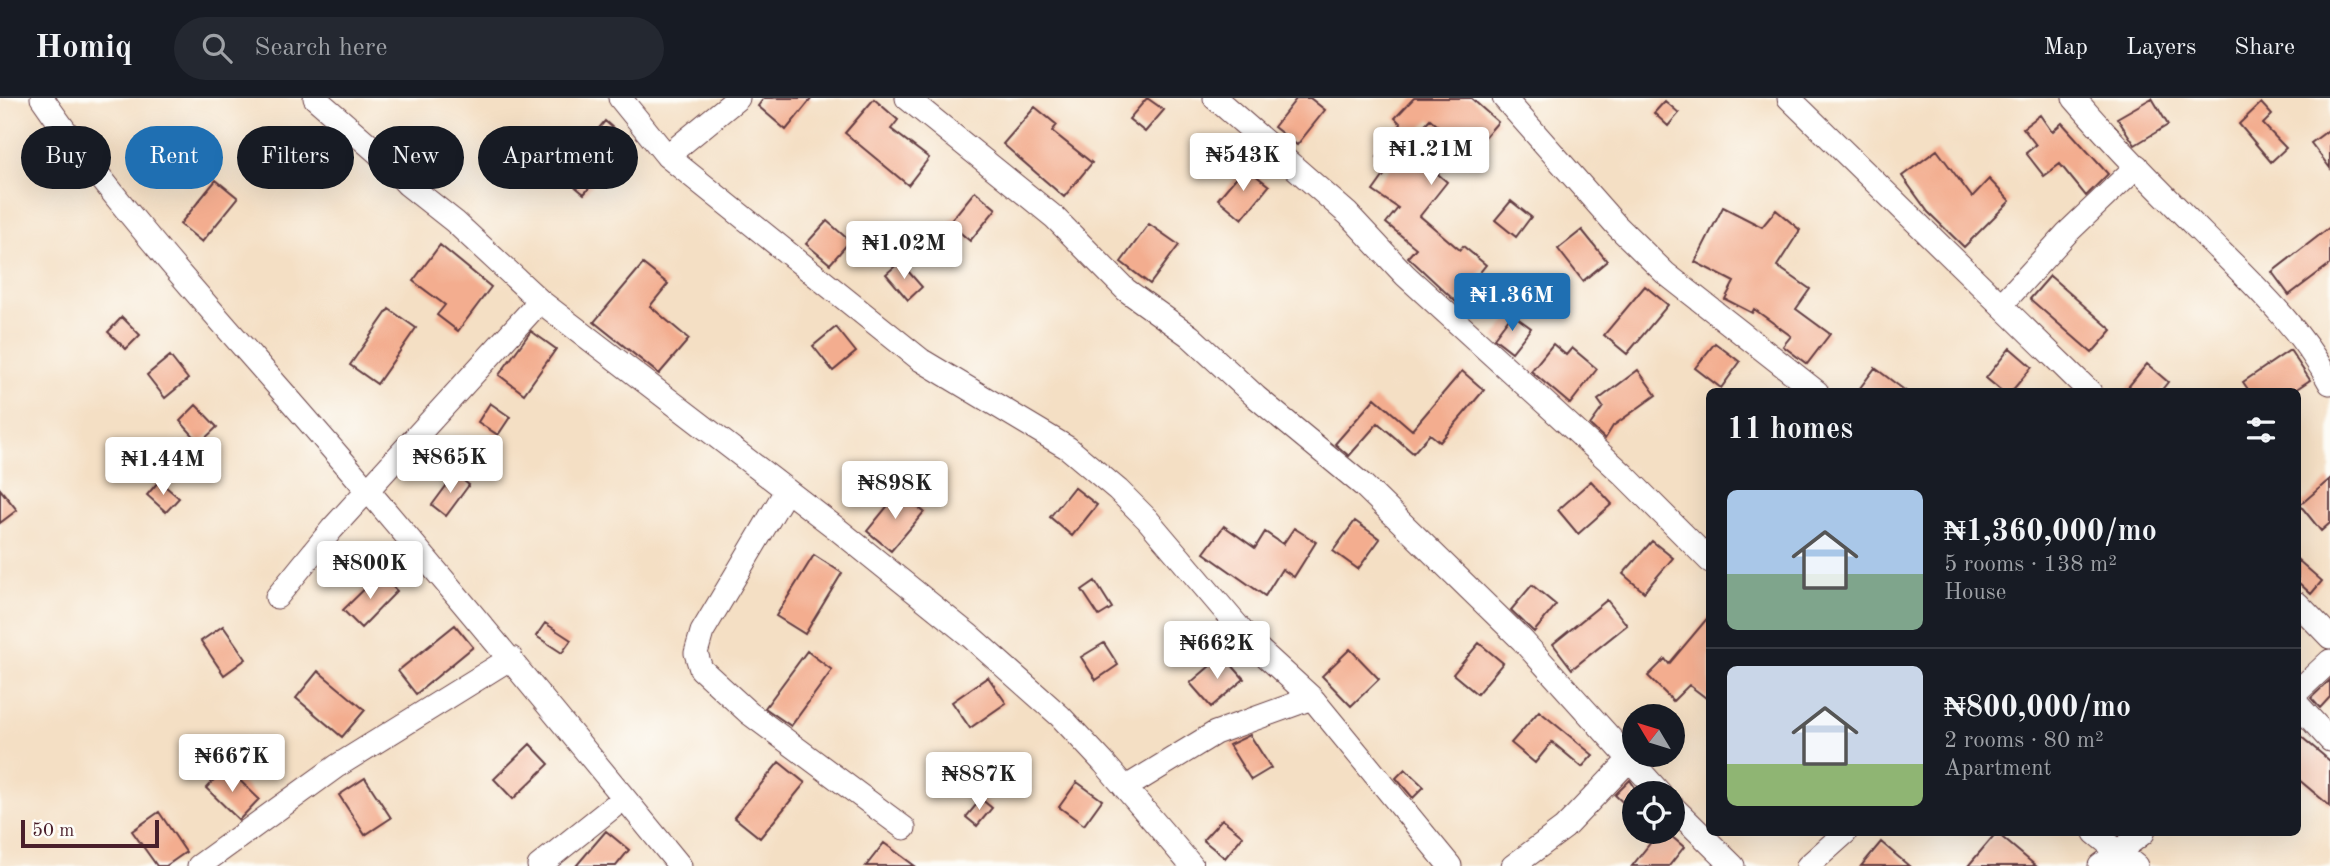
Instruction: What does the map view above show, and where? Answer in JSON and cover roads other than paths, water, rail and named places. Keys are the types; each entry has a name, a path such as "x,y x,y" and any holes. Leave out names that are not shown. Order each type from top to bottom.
{"street":[{"path":"42,98 66,133 167,258 511,658 680,866"},
{"path":"315,98 377,152 407,184 456,222 540,301 970,636 1060,716 1192,866"},
{"path":"620,98 667,156 921,360 1068,448 1118,490 1147,519 1252,644 1312,698 1450,866"},
{"path":"667,156 738,98"},
{"path":"907,98 1054,217 1126,290 1190,336 1256,397 1364,486 1522,640 1622,752"},
{"path":"1215,98 1339,206 1405,275 1624,475 1706,557"},
{"path":"1504,98 1617,226 1665,273 1812,388"},
{"path":"1789,98 2086,388"},
{"path":"2074,98 2254,285 2316,356 2330,383"},
{"path":"2003,304 2067,233 2137,166"},
{"path":"277,597 332,529 540,301"},
{"path":"786,491 702,632 696,653 701,669 749,713 904,828"},
{"path":"2301,607 2330,637"},
{"path":"199,866 337,766 511,658"},
{"path":"2301,688 2330,661"},
{"path":"1125,788 1215,733 1312,698"},
{"path":"2301,708 2330,740"},
{"path":"1513,866 1564,828 1622,767"},
{"path":"1636,767 1649,781"},
{"path":"539,866 624,798"},
{"path":"1685,819 1733,866"},
{"path":"1808,866 1842,836"},
{"path":"2096,836 2108,859 2136,866"},
{"path":"2108,859 2139,836"}]}
